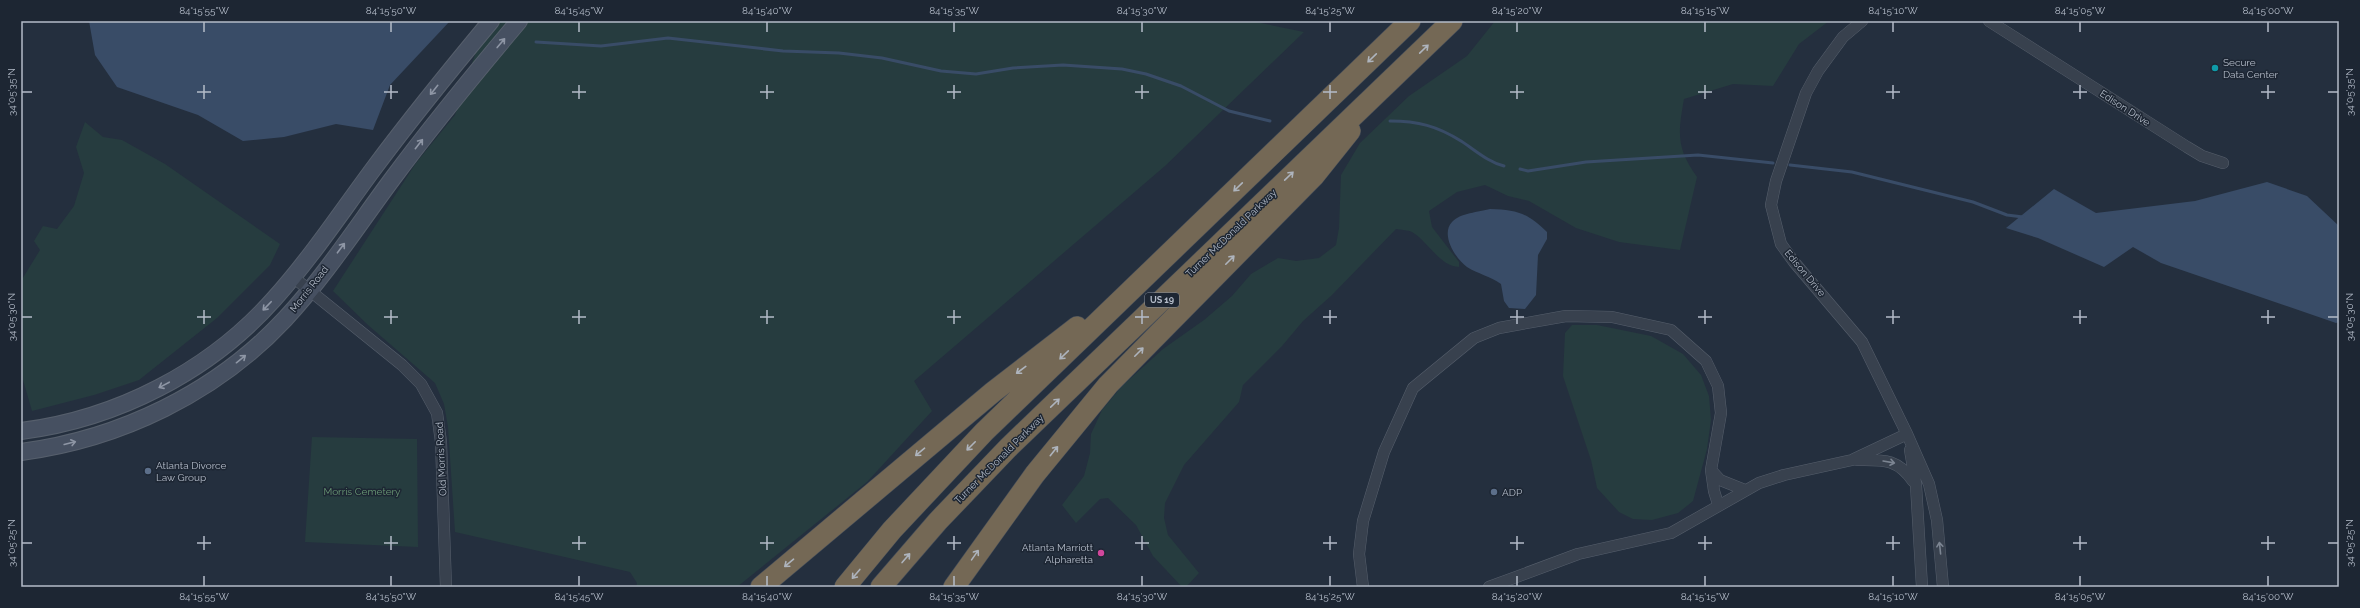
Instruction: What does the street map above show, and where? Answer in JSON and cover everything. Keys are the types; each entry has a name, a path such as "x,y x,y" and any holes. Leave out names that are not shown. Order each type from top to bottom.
{"highway":[{"name":"US 19","path":"845,587 892,530 942,475 1410,21"},
{"name":"Turner McDonald Parkway","path":"881,587 938,521 1008,448 1452,21"},
{"path":"954,587 1035,474 1103,390 1314,176 1405,67"},
{"path":"761,587 993,392 1163,260"}],"street":[{"name":"Morris Road","path":"21,431 72,421 132,400 178,377 237,335 266,308 293,277 409,121 492,21"},
{"name":"Morris Road","path":"21,452 65,445 103,434 142,419 184,399 210,382 259,344 284,320 309,290 430,129 520,21"},
{"name":"Edison Drive","path":"1862,21 1843,37 1818,71 1806,93 1776,181 1771,205 1781,244 1794,262 1862,342 1908,434"},
{"name":"Edison Drive","path":"1989,21 2187,147 2202,156 2223,163"},
{"name":"Old Morris Road","path":"293,277 402,365 421,384 432,400 440,428 446,587"},
{"path":"1363,587 1359,554 1363,520 1384,452 1413,388 1474,338 1499,328 1558,316 1573,316 1612,317 1671,330 1706,361 1718,386 1721,413 1711,470 1714,491 1718,504"},
{"path":"1852,460 1908,434"},
{"path":"1908,434 1916,485 1922,587"},
{"path":"1908,434 1929,484 1937,520 1943,587"},
{"path":"1489,587 1517,575 1578,554 1651,539 1671,533 1718,504 1745,490 1784,475 1852,460 1879,460 1895,463 1906,470 1916,485"},
{"path":"1711,470 1720,480 1745,490"}],"green space":[{"path":"486,21 1251,21 1304,32 1165,166 914,381 932,411 867,482 737,587 636,587 637,583 630,572 455,532 448,427 444,404 435,383 368,325 333,291 416,163 455,115"},
{"path":"1495,21 1829,21 1799,44 1773,86 1733,84 1684,99 1680,140 1685,157 1697,177 1680,250 1619,242 1576,228 1529,201 1508,196 1485,185 1457,192 1429,211 1432,227 1459,262 1459,267 1452,266 1445,262 1412,232 1396,229 1332,295 1303,321 1282,346 1243,385 1239,402 1184,465 1165,503 1164,518 1168,535 1199,573 1186,587 1182,587 1153,556 1136,525 1108,498 1100,499 1076,523 1062,505 1084,476 1090,453 1091,434 1102,410 1122,386 1163,349 1204,320 1232,296 1251,274 1278,258 1296,261 1319,258 1336,245 1339,228 1341,175 1360,143 1409,96 1467,56"},
{"path":"85,122 103,137 122,140 165,164 280,244 270,265 217,318 139,380 94,395 32,411 21,373 21,281 40,250 34,241 43,226 57,229 74,206 84,173 76,147"},
{"path":"1572,325 1597,325 1651,336 1683,354 1701,375 1709,396 1711,420 1707,449 1693,501 1678,513 1652,520 1633,519 1619,512 1597,488 1591,460 1563,376 1565,333"},
{"name":"Morris Cemetery","path":"312,437 417,439 418,547 305,542"}],"water":[{"path":"89,21 450,21 390,85 373,130 336,124 284,137 243,141 198,115 117,87 95,55"},
{"path":"2267,182 2307,196 2339,226 2339,322 2336,323 2161,263 2133,247 2104,267 2038,238 2006,228 2054,189 2096,213 2195,201"},
{"path":"1490,209 1508,210 1522,214 1534,221 1547,232 1547,239 1538,255 1536,295 1525,309 1509,308 1504,301 1501,284 1467,267 1454,253 1451,246 1448,233 1449,227 1455,219"}],"waterway":[{"path":"536,42 601,46 668,38 783,51 839,53 882,58 941,71 976,74 1013,68 1063,65 1122,69 1146,74 1181,86 1229,111 1270,121"},
{"path":"1390,121 1418,123 1435,128 1461,141 1487,159 1504,166"},
{"path":"1520,169 1528,171 1586,162 1698,155 1773,163"},
{"path":"1790,165 1852,172 1973,202 2007,215 2023,217"}],"place":[{"name":"Secure Data Center","path":"2215,68"},
{"name":"Atlanta Divorce Law Group","path":"148,471"},
{"name":"ADP","path":"1494,492"},
{"name":"Atlanta Marriott Alpharetta","path":"1101,553"}]}
